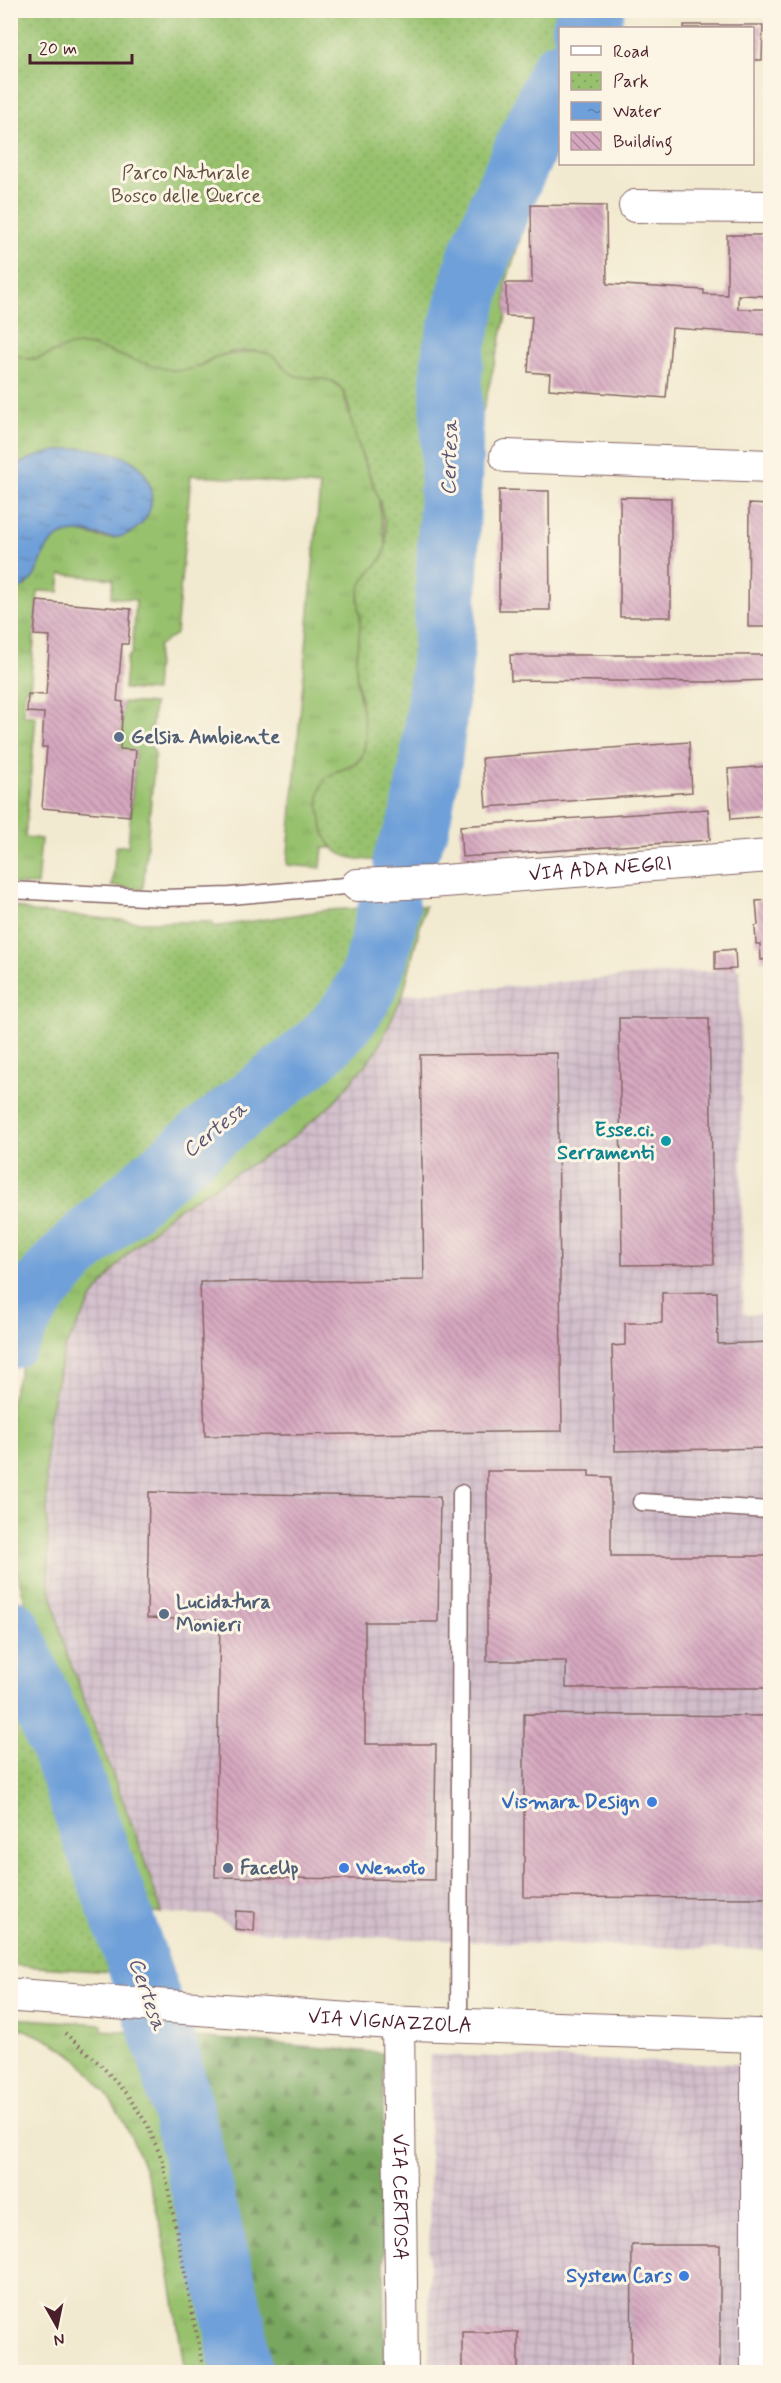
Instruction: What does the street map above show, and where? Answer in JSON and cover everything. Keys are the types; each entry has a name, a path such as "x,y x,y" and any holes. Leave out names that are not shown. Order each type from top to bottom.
{"street":[{"path":"635,206 771,207"},
{"path":"506,456 771,466"},
{"name":"VIA ADA NEGRI","path":"357,885 431,882 771,856"},
{"name":"VIA VIGNAZZOLA","path":"20,1995 398,2023 764,2036"},
{"name":"VIA CERTOSA","path":"398,2023 402,2373"},
{"path":"757,2373 764,2036"}],"lane":[{"path":"10,890 163,898 230,896 357,885"},
{"path":"459,2025 461,1493"},
{"path":"641,1502 771,1510"}],"path":[{"path":"20,1995 101,2065 128,2096 147,2124 164,2162 204,2373"}],"shaded area":[{"path":"740,969 743,1314 770,1314 770,1950 480,1942 254,1931 235,1929 213,1915 162,1913 138,1841 66,1651 49,1584 46,1468 48,1421 64,1350 93,1297 126,1255 173,1212 286,1143 332,1104 376,1052 403,995"},
{"path":"430,2055 770,2065 770,2372 429,2372"}],"green space":[{"name":"Parco Naturale Bosco delle Querce","path":"11,10 571,11 562,27 559,27 559,33 508,126 461,238 437,304 430,333 427,359 430,452 419,725 409,791 394,824 386,860 354,859 337,851 325,836 319,807 321,786 326,779 331,774 357,762 365,746 356,671 360,628 359,593 365,578 383,557 386,545 386,530 379,501 358,445 349,405 343,391 335,383 324,379 295,375 272,356 256,351 228,353 180,371 153,366 88,345 63,348 32,359 11,352"},
{"path":"531,205 506,283 506,316 479,427 477,479 471,409 470,339 473,321 488,283"},
{"path":"71,345 86,345 104,349 129,359 171,370 201,366 218,356 255,351 274,355 285,369 301,377 331,380 342,389 362,457 378,497 386,546 380,563 368,573 358,598 361,621 356,662 357,684 366,731 363,755 356,763 346,767 319,797 324,833 332,848 323,848 321,868 287,865 320,486 191,475 176,634 158,646 155,691 124,689 127,658 132,653 136,600 111,597 113,579 61,574 59,592 38,591 30,689 25,689 23,715 36,717 25,837 41,839 37,885 11,884 11,594 28,580 47,547 61,535 80,532 111,538 134,530 149,482 143,471 133,461 11,469 11,352 21,357 35,359"},
{"path":"123,702 154,704 150,744 155,754 143,889 112,886 116,846 128,846 136,751 120,749"},
{"path":"11,905 33,912 141,922 213,922 213,927 327,910 366,908 349,966 332,994 301,1031 266,1066 35,1267 11,1297"},
{"path":"407,906 425,906 403,995 376,1052 332,1104 286,1143 173,1212 126,1255 93,1297 64,1350 48,1421 46,1468 49,1584 66,1651 138,1841 162,1913 143,1913 25,1600 13,1559 10,1403 27,1348 65,1286 149,1208 271,1107 355,1030 386,983"},
{"path":"11,1675 45,1762 123,1973 11,1965"},
{"path":"10,2018 102,2024 102,2030 143,2033 160,2085 217,2334 223,2372 185,2372 159,2218 135,2144 117,2110 79,2060 53,2043 11,2025"},
{"path":"183,2036 383,2053 385,2372 264,2372 213,2143"}],"water":[{"path":"80,448 115,454 135,463 143,471 148,481 151,505 148,513 142,523 131,532 121,536 71,532 60,536 46,550 31,581 11,594 11,469 44,454"}],"building":[{"path":"684,25 763,25 762,60 754,60 754,27 684,27"},
{"path":"531,205 606,206 607,284 704,290 704,294 727,295 727,235 770,235 770,296 738,295 738,309 770,309 770,335 672,328 666,398 549,389 550,374 528,372 532,317 506,316 506,283 532,283"},
{"path":"499,490 549,491 550,610 499,610"},
{"path":"620,497 671,498 671,617 620,617"},
{"path":"749,504 770,505 770,627 748,627"},
{"path":"37,601 131,609 128,644 122,644 117,701 123,702 120,749 136,750 130,816 42,808 47,747 42,747 44,713 27,712 28,694 46,695 50,636 34,635"},
{"path":"510,655 770,655 770,680 708,682 511,680"},
{"path":"689,742 692,792 486,807 482,758"},
{"path":"770,766 770,816 731,819 728,769"},
{"path":"708,809 710,840 462,857 460,826"},
{"path":"770,900 770,959 761,960 760,944 756,944 755,926 758,925 756,901"},
{"path":"735,949 736,969 715,970 715,951"},
{"name":"Esse.ci. Serramenti","path":"619,1018 709,1018 714,1264 622,1265"},
{"path":"557,1053 562,1431 205,1436 200,1282 424,1280 420,1055"},
{"path":"717,1292 718,1344 770,1342 770,1462 768,1448 615,1451 612,1346 625,1345 625,1323 662,1323 662,1293"},
{"path":"487,1471 589,1471 589,1476 611,1477 611,1556 770,1556 770,1688 566,1688 566,1661 487,1661"},
{"path":"149,1492 440,1497 438,1622 365,1622 365,1744 436,1744 434,1880 215,1877 220,1620 147,1618"},
{"path":"524,1714 770,1716 770,1898 524,1897"},
{"path":"236,1911 255,1912 254,1931 235,1929"},
{"path":"632,2245 720,2245 720,2372 631,2372"},
{"path":"462,2332 518,2332 518,2372 462,2372"}],"waterway":[{"name":"Certesa","path":"584,27 594,10"},
{"name":"Certesa","path":"404,859 419,824 431,761 444,646 452,455 453,351 477,262 559,74"},
{"name":"Certesa","path":"10,1338 34,1298 78,1248 176,1162 298,1064 338,1027 366,988 378,954 389,907"},
{"name":"Certesa","path":"10,1629 64,1755 170,2060 235,2325 241,2372"}],"place":[{"name":"Gelsia Ambiente","path":"119,737"},
{"name":"Esse.ci. Serramenti","path":"666,1141"},
{"name":"Lucidatura Monieri","path":"164,1614"},
{"name":"Vismara Design","path":"652,1802"},
{"name":"FaceUp","path":"228,1868"},
{"name":"Wemoto","path":"344,1868"},
{"name":"System Cars","path":"684,2276"}]}
